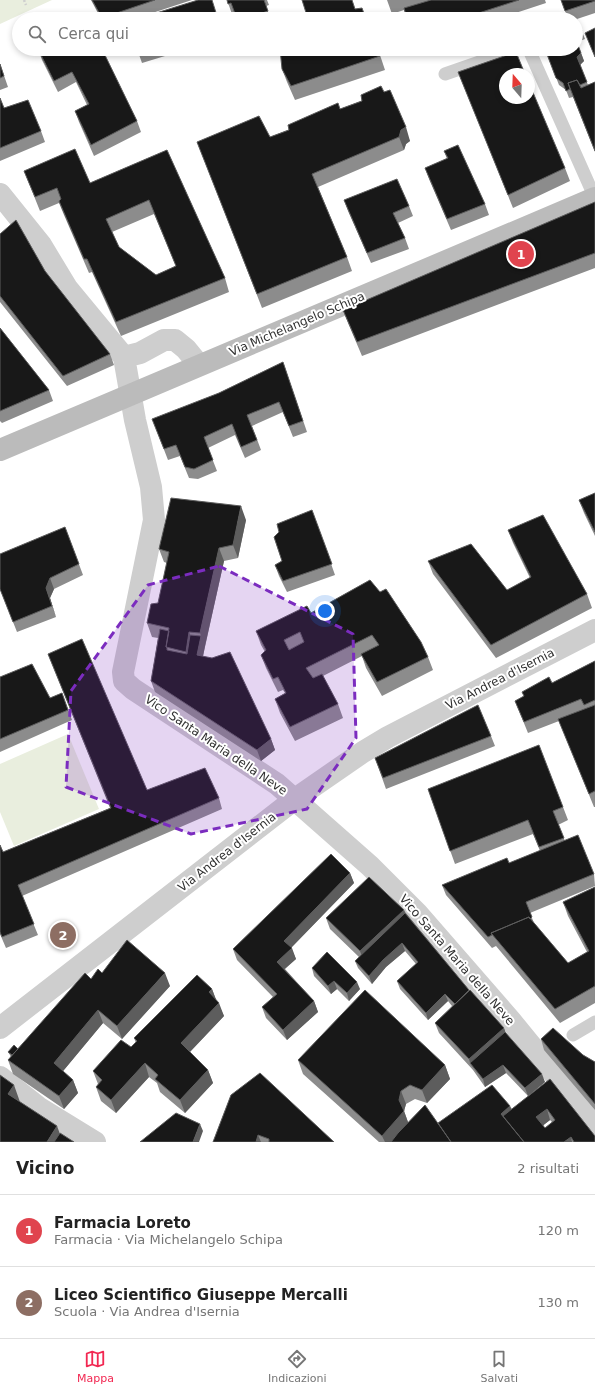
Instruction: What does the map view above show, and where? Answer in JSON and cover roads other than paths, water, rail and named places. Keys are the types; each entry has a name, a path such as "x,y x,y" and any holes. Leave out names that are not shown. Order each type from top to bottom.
{"street":[{"name":"Vico Santa Maria della Neve","path":"0,194 41,245 51,264 68,288 124,357 135,420 151,487 154,520 123,672 124,681 133,689 277,784 380,876 417,913 511,1021 595,1124"},
{"name":"Via Michelangelo Schipa","path":"0,450 595,198"},
{"path":"124,357 140,353 164,340 174,340 186,349 193,368"},
{"name":"Via Andrea d'Isernia","path":"0,1028 295,799 363,752 595,630"},
{"path":"0,1077 38,1107 95,1142"}],"lane":[{"path":"445,74 497,56"},
{"path":"532,56 595,198"},
{"path":"573,1035 595,1022"}],"place":[{"name":"Farmacia Loreto","path":"521,254"},
{"name":"Liceo Scientifico Giuseppe Mercalli","path":"63,935"}]}
